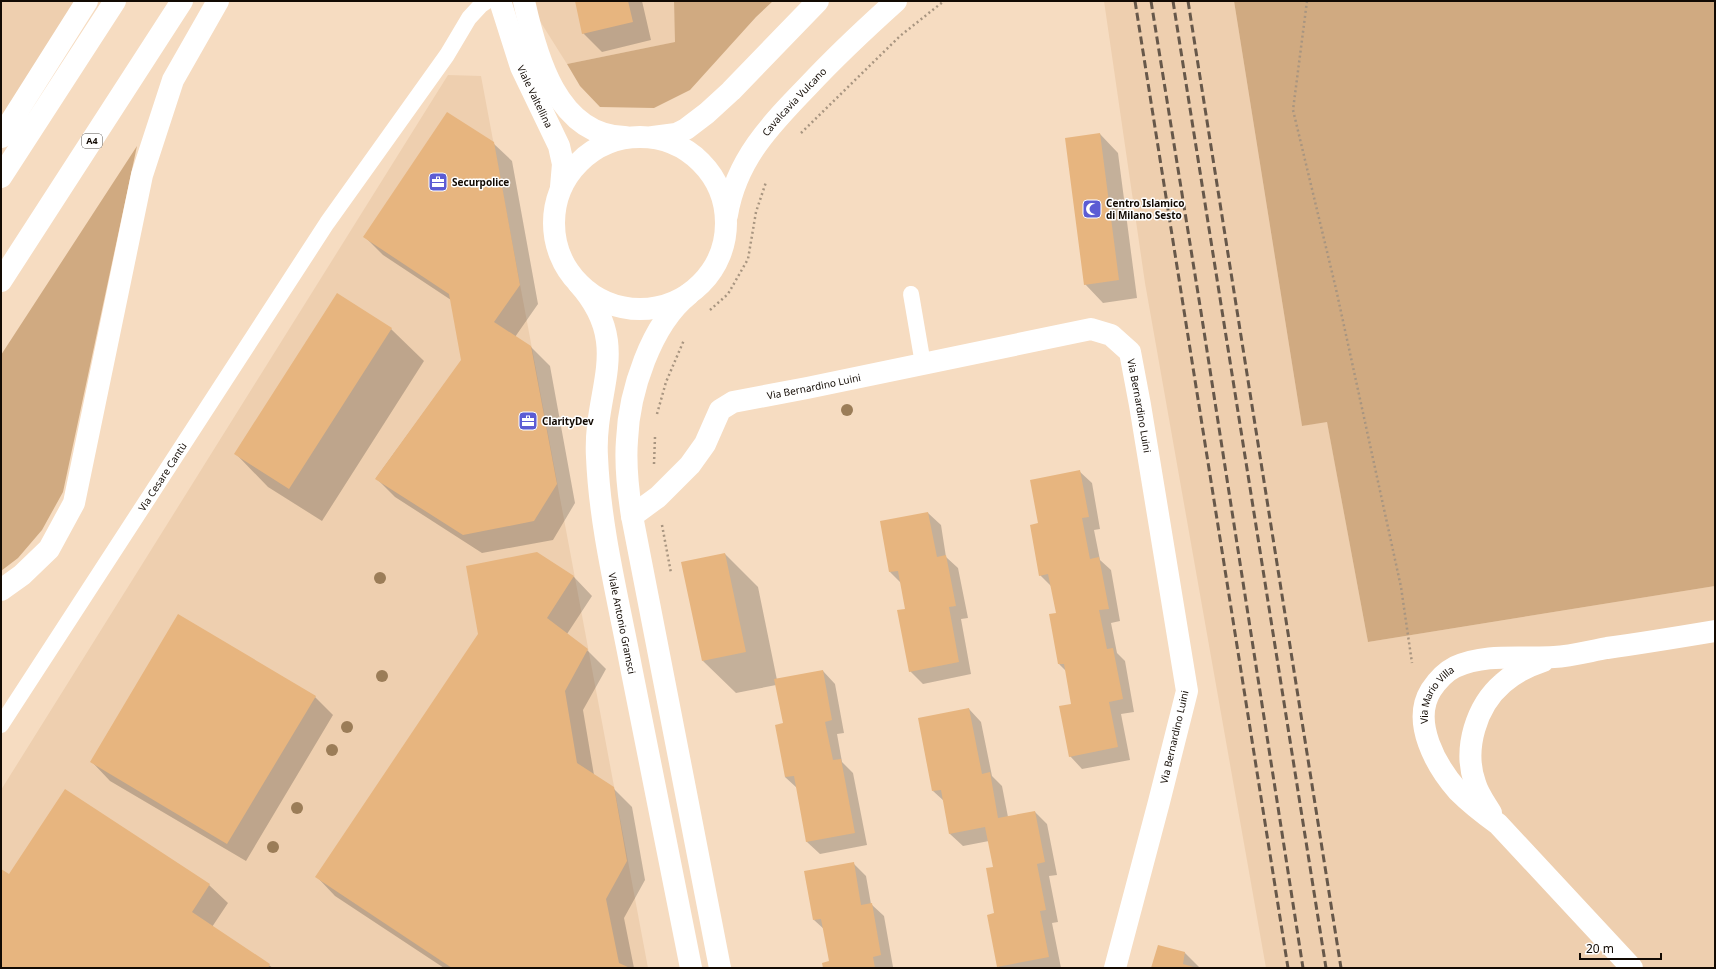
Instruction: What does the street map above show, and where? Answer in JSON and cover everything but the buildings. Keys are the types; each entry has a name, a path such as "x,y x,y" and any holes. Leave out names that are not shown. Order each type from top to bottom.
{"main road":[{"path":"1,138 87,1"},
{"path":"1,177 115,1"},
{"name":"A4","path":"1,281 182,1"},
{"path":"1,590 22,575 49,549 74,503 142,175 173,80 218,1"},
{"name":"Viale Valtellina","path":"500,1 521,67 556,139 562,156 563,168 560,192"},
{"name":"Viale Valtellina","path":"524,1 533,39 541,63 547,78 561,100 577,118 593,129 617,137 638,137"},
{"path":"689,294 663,306 647,309 632,309 614,306 587,292 562,262 555,241 554,214 560,192 571,171 585,156 606,144 638,137 676,134 707,113 731,91 818,1"},
{"name":"Cavalcavia Vulcano","path":"726,224 730,199 736,184 752,150 762,136 856,37 896,1"},
{"path":"638,137 666,140 691,153 703,164 715,181 721,193 726,214 724,244 716,263 704,281 670,312 657,334 645,361 633,400 628,424 626,454 632,516 720,968"},
{"name":"Viale Antonio Gramsci","path":"578,283 596,306 605,330 608,358 597,437 598,478 610,558 691,968"},
{"name":"Via Bernardino Luini","path":"632,516 658,497 699,454 720,410 727,404 733,402 1091,329 1111,335 1130,352 1187,691 1115,968"},
{"name":"Via Mario Villa","path":"1632,968 1498,824 1476,807 1458,790 1443,770 1432,749 1424,729 1423,710 1429,694 1438,680 1454,668 1476,660 1554,657 1715,631"},
{"name":"Via Mario Villa","path":"1498,824 1481,798 1474,783 1471,765 1471,747 1476,723 1481,711 1502,683 1529,665 1554,657"}],"lane":[{"name":"Via Cesare Cantù","path":"1,725 324,228 447,55 469,18 481,5 487,1"},
{"path":"910,294 923,364"}],"path":[{"path":"800,134 900,36 944,1"},
{"path":"1307,1 1294,110 1336,289 1401,586 1412,663"},
{"path":"707,312 728,294 748,259 756,212 766,181"},
{"path":"656,421 666,382 685,340"},
{"path":"655,432 654,471 671,575"}],"shaded area":[{"path":"1,1 77,1 1,120"},
{"path":"534,1 674,1 676,42 567,64 538,18"},
{"path":"674,1 773,1 756,17 690,90 654,108 600,107 580,86 567,64 675,42"},
{"path":"1104,1 1234,1 1302,426 1327,421 1368,642 1715,586 1715,968 1266,968 1145,283"},
{"path":"1234,1 1715,1 1715,586 1368,642 1327,422 1302,426"},
{"path":"448,75 481,76 648,968 1,968 1,790"},
{"path":"137,146 63,492 42,530 18,558 1,571 1,355"}],"railway":[{"path":"1135,1 1288,968"},
{"path":"1151,1 1303,968"},
{"path":"1173,1 1326,968"},
{"path":"1188,1 1341,968"}],"place":[{"name":"Securpolice","path":"438,182"},
{"name":"Centro Islamico di Milano Sesto","path":"1092,209"},
{"name":"ClarityDev","path":"528,421"}]}
